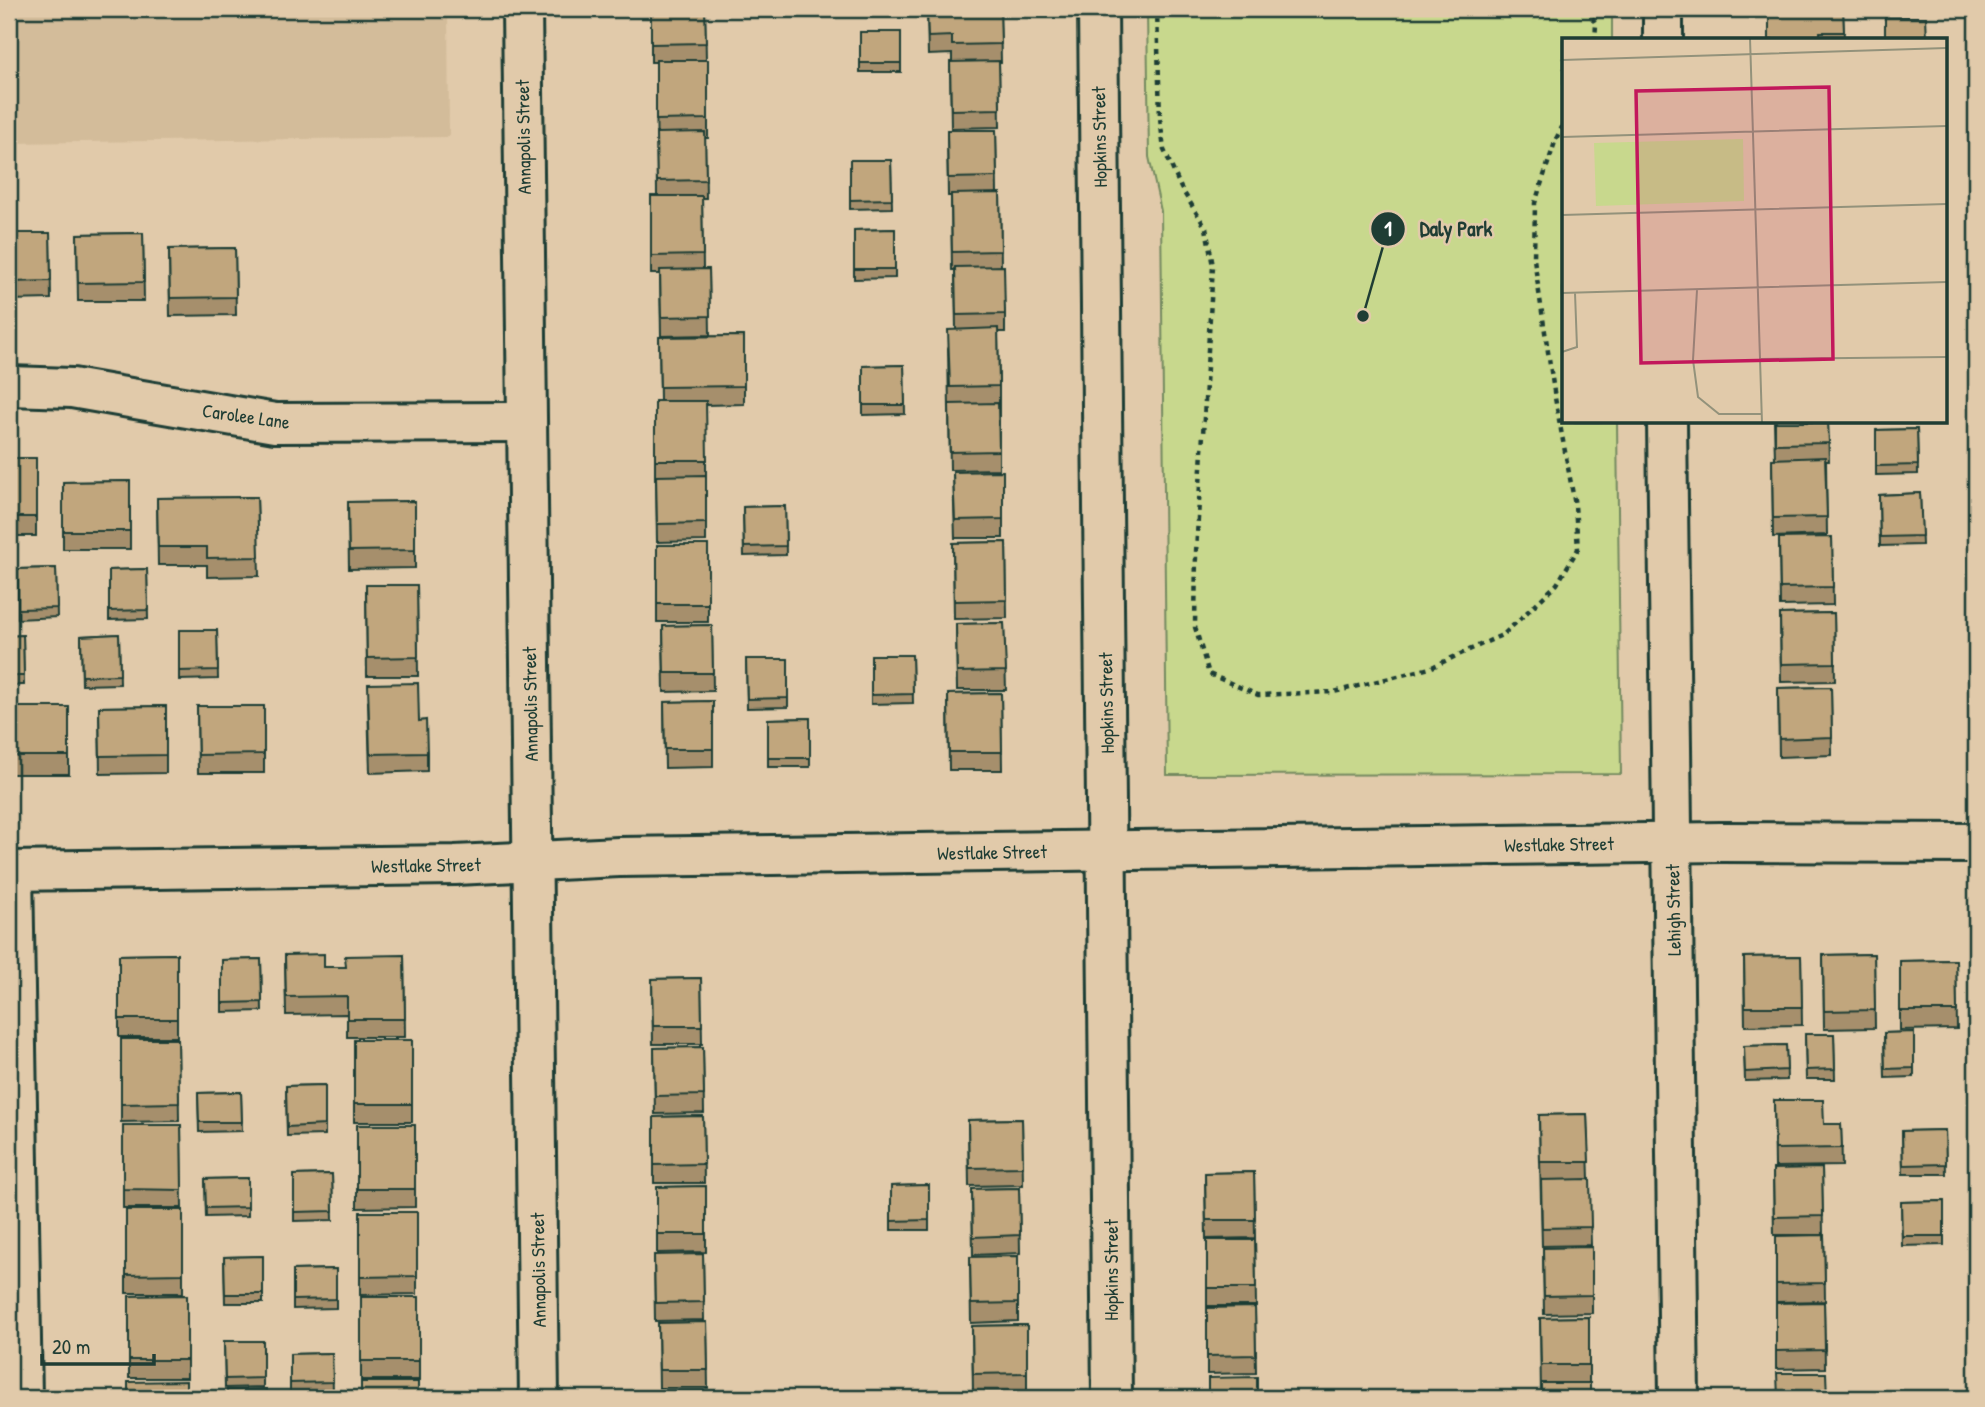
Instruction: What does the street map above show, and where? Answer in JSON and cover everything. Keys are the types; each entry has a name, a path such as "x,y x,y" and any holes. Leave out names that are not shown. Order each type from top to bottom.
{"street":[{"name":"Annapolis Street","path":"522,9 540,1398"},
{"name":"Hopkins Street","path":"1098,9 1112,1398"},
{"path":"1663,9 1663,38"},
{"name":"Carolee Lane","path":"9,386 72,388 275,423 527,422"},
{"name":"Lehigh Street","path":"1667,424 1679,1398"},
{"name":"Westlake Street","path":"11,871 454,865 620,857 1108,850 1672,843 1976,843"},
{"path":"11,871 22,1398"}],"path":[{"path":"1157,9 1160,118 1164,150 1181,188 1206,228 1213,266 1196,552 1195,627 1209,674 1258,695 1334,692 1430,668 1504,634 1557,584 1578,549 1575,505 1555,398 1534,259 1535,203 1562,127"},
{"path":"1587,9 1596,24 1595,38"}],"shaded area":[{"path":"9,9 448,9 449,137 9,143"}],"green space":[{"path":"1147,9 1612,9 1612,38 1562,38 1562,424 1617,424 1621,774 1167,775 1161,211 1149,157"}],"building":[{"path":"651,9 705,9 706,43 651,44"},
{"path":"927,9 1000,9 1001,44 952,45 952,36 928,37"},
{"path":"1769,9 1843,9 1844,32 1820,32 1820,38 1769,38"},
{"path":"1885,17 1926,17 1927,38 1885,38"},
{"path":"860,32 901,32 901,63 860,63"},
{"path":"656,60 708,60 708,119 656,120"},
{"path":"999,61 1000,109 951,110 950,62"},
{"path":"947,130 996,130 997,177 948,178"},
{"path":"705,132 706,180 657,181 656,133"},
{"path":"850,160 891,160 892,199 850,200"},
{"path":"1000,193 1001,251 952,252 951,194"},
{"path":"651,196 702,196 703,255 651,256"},
{"path":"895,229 895,269 854,269 854,230"},
{"path":"9,233 50,233 51,281 9,282"},
{"path":"143,233 144,282 78,283 77,234"},
{"path":"235,248 236,297 170,298 169,249"},
{"path":"1004,266 1005,314 956,315 955,267"},
{"path":"709,269 710,316 661,317 660,270"},
{"path":"998,328 999,386 950,387 948,330"},
{"path":"744,336 744,386 660,387 659,337"},
{"path":"904,365 905,405 863,405 863,366"},
{"path":"655,401 706,401 707,460 655,460"},
{"path":"998,403 999,451 950,452 949,404"},
{"path":"1775,424 1828,424 1829,443 1775,444"},
{"path":"1917,429 1918,465 1876,466 1876,430"},
{"path":"1970,431 1976,431 1976,466 1970,466"},
{"path":"1825,457 1827,517 1773,518 1772,459"},
{"path":"9,458 36,458 36,517 9,517"},
{"path":"1003,471 1003,519 955,520 953,472"},
{"path":"706,475 706,523 657,524 656,476"},
{"path":"130,481 130,531 63,531 63,482"},
{"path":"1920,493 1922,536 1880,537 1879,495"},
{"path":"257,497 259,557 207,558 207,547 158,547 157,498"},
{"path":"415,501 415,550 349,551 348,502"},
{"path":"785,506 786,546 744,547 743,507"},
{"path":"1832,537 1833,587 1780,588 1779,538"},
{"path":"1006,542 1007,600 954,601 953,543"},
{"path":"657,545 708,545 708,604 657,604"},
{"path":"56,568 57,608 18,609 18,569"},
{"path":"147,569 148,610 109,611 109,570"},
{"path":"366,585 417,585 418,657 367,658"},
{"path":"1834,613 1835,663 1781,664 1780,614"},
{"path":"1004,623 1006,671 957,672 956,624"},
{"path":"712,625 713,673 664,673 663,626"},
{"path":"179,630 217,630 218,670 179,671"},
{"path":"119,634 120,675 82,676 81,636"},
{"path":"23,635 24,676 9,676 9,636"},
{"path":"871,655 912,655 913,694 871,695"},
{"path":"746,659 788,659 788,698 747,699"},
{"path":"418,683 419,721 426,720 427,753 370,754 368,684"},
{"path":"1831,687 1832,737 1779,739 1778,688"},
{"path":"1001,693 1002,752 949,752 948,694"},
{"path":"713,701 713,749 665,749 664,702"},
{"path":"166,706 166,755 100,756 99,707"},
{"path":"197,706 264,706 264,754 198,755"},
{"path":"9,707 69,707 69,756 9,756"},
{"path":"810,718 810,758 768,758 768,719"},
{"path":"1972,953 1976,953 1976,1009 1972,1009"},
{"path":"177,954 177,1019 119,1019 119,955"},
{"path":"324,954 324,967 346,967 345,956 404,955 405,1019 347,1019 347,996 286,997 285,955"},
{"path":"1874,954 1875,1010 1824,1011 1823,955"},
{"path":"1801,956 1802,1007 1745,1007 1744,957"},
{"path":"261,959 262,1002 222,1003 222,960"},
{"path":"1956,960 1957,1011 1900,1011 1900,961"},
{"path":"701,978 702,1026 653,1026 652,979"},
{"path":"1914,1032 1914,1068 1885,1069 1884,1033"},
{"path":"1805,1034 1834,1034 1835,1069 1806,1070"},
{"path":"121,1039 178,1039 179,1103 121,1104"},
{"path":"354,1040 412,1040 412,1104 354,1104"},
{"path":"1786,1045 1787,1070 1745,1072 1744,1046"},
{"path":"703,1047 704,1095 655,1096 654,1048"},
{"path":"325,1085 325,1125 287,1127 286,1086"},
{"path":"241,1092 242,1122 199,1122 198,1093"},
{"path":"1774,1100 1823,1100 1824,1124 1841,1124 1842,1148 1775,1149"},
{"path":"1587,1114 1589,1162 1540,1162 1539,1115"},
{"path":"703,1116 704,1164 654,1165 654,1117"},
{"path":"1022,1119 1023,1167 969,1168 968,1120"},
{"path":"123,1125 181,1125 182,1190 123,1189"},
{"path":"357,1125 415,1125 415,1189 357,1189"},
{"path":"1945,1130 1946,1164 1903,1165 1902,1131"},
{"path":"1822,1168 1823,1216 1774,1217 1773,1169"},
{"path":"1254,1172 1255,1220 1206,1220 1205,1173"},
{"path":"332,1174 333,1211 294,1212 294,1175"},
{"path":"248,1178 248,1207 206,1208 205,1179"},
{"path":"1590,1179 1591,1227 1542,1228 1541,1180"},
{"path":"929,1185 929,1220 891,1221 891,1186"},
{"path":"706,1186 706,1234 657,1234 657,1187"},
{"path":"1019,1188 1020,1235 973,1237 972,1189"},
{"path":"1944,1201 1944,1236 1902,1236 1901,1202"},
{"path":"126,1210 183,1210 183,1274 126,1275"},
{"path":"360,1212 417,1212 417,1276 360,1277"},
{"path":"1824,1235 1825,1283 1776,1284 1776,1236"},
{"path":"1207,1240 1255,1240 1256,1288 1207,1288"},
{"path":"1592,1247 1592,1295 1544,1296 1543,1248"},
{"path":"703,1254 704,1302 655,1303 654,1255"},
{"path":"263,1256 263,1294 225,1294 224,1257"},
{"path":"1018,1256 1018,1303 971,1304 970,1257"},
{"path":"336,1269 336,1299 293,1300 293,1270"},
{"path":"187,1295 187,1360 129,1360 129,1296"},
{"path":"361,1297 419,1297 419,1361 361,1361"},
{"path":"1824,1302 1825,1350 1776,1351 1776,1303"},
{"path":"1255,1307 1256,1355 1207,1356 1207,1308"},
{"path":"1589,1317 1589,1365 1541,1365 1540,1318"},
{"path":"707,1322 708,1370 659,1370 658,1323"},
{"path":"1027,1325 1027,1373 973,1374 972,1326"},
{"path":"224,1341 263,1341 263,1378 225,1379"},
{"path":"332,1353 333,1382 290,1383 290,1354"},
{"path":"1777,1373 1826,1373 1827,1398 1778,1398"},
{"path":"1257,1377 1257,1398 1208,1398 1208,1378"},
{"path":"186,1381 186,1398 128,1398 128,1382"},
{"path":"361,1382 418,1382 418,1398 361,1398"},
{"path":"1541,1383 1590,1383 1590,1398 1541,1398"},
{"path":"266,1389 266,1398 227,1398 227,1390"},
{"path":"658,1391 707,1391 707,1398 658,1398"}],"place":[{"name":"Daly Park","path":"1363,316"}]}
